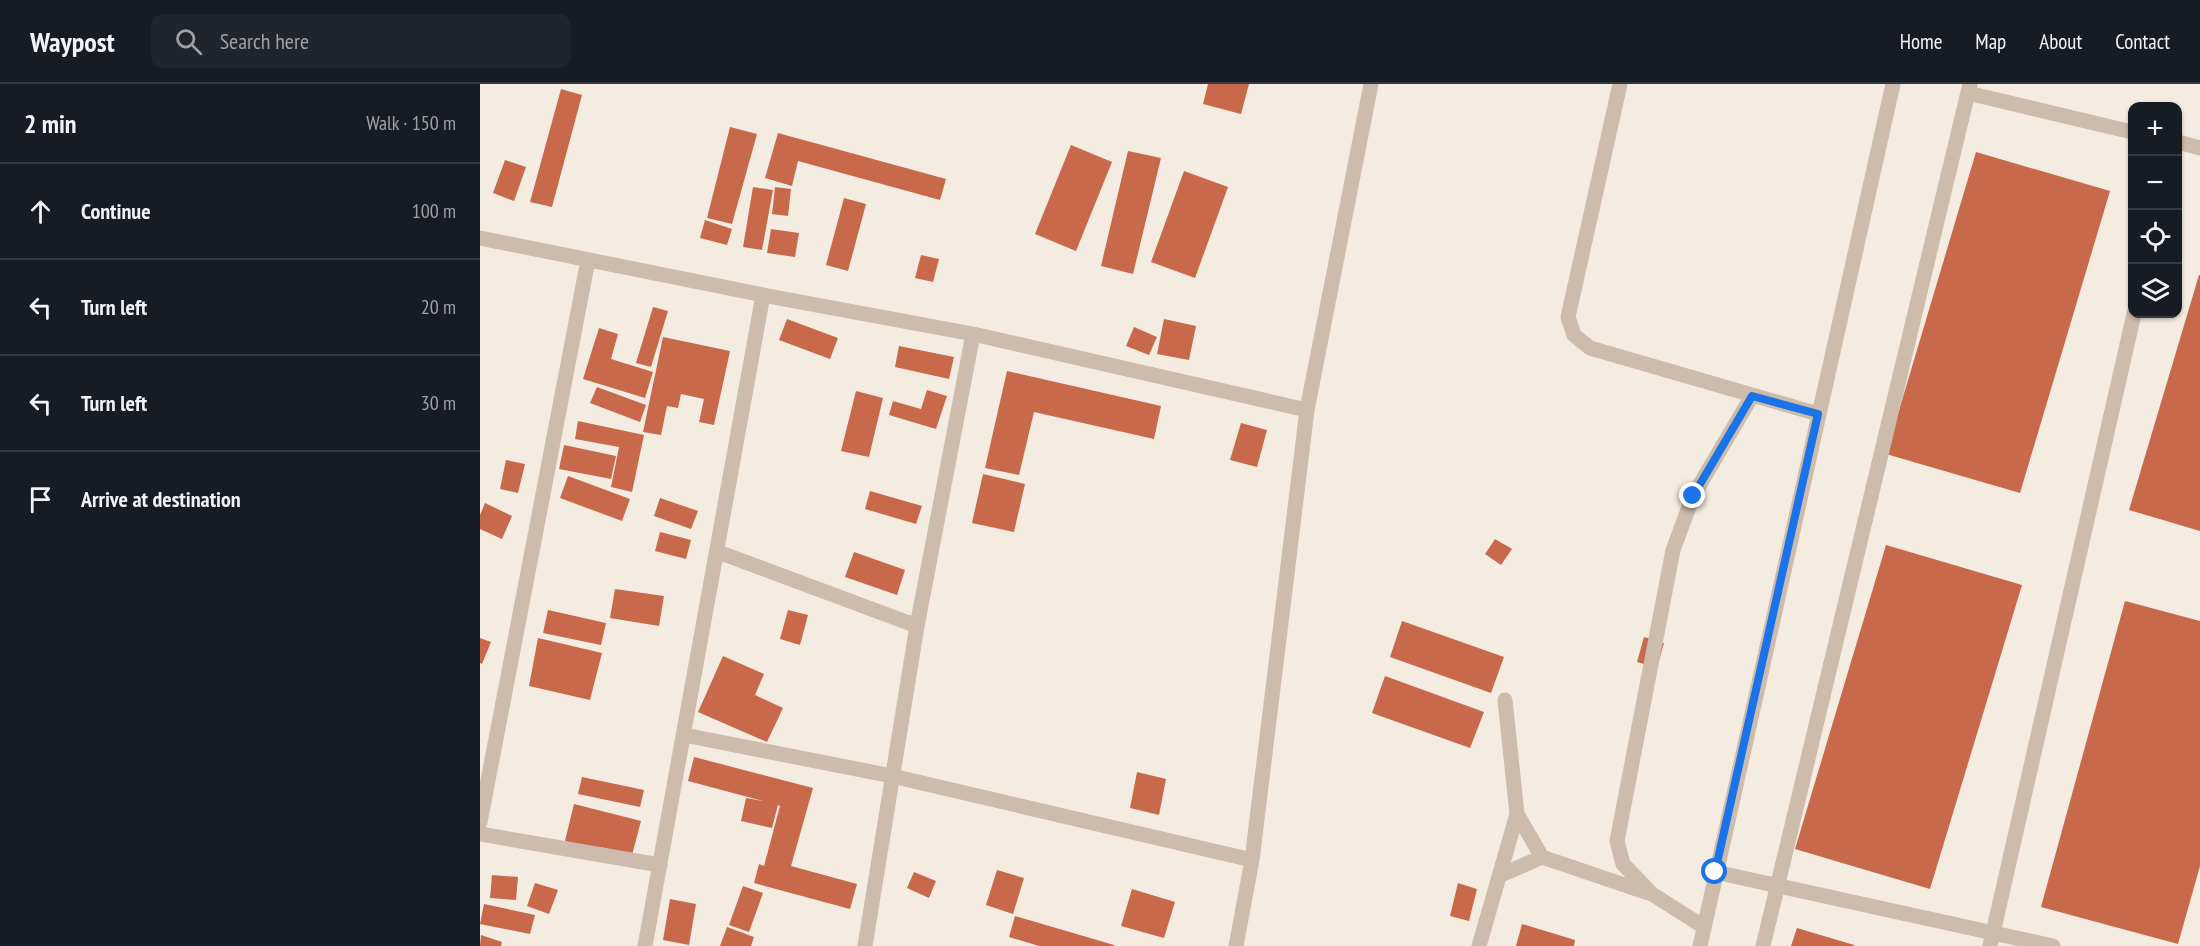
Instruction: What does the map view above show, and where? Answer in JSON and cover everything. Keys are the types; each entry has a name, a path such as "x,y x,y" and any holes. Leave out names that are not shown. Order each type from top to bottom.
{"street":[{"path":"1236,946 1252,860 1307,410 1371,84"},
{"path":"1620,84 1568,317 1575,335 1590,348 1818,414"},
{"path":"1700,946 1893,84"},
{"path":"1763,946 1969,88 2128,131"},
{"path":"2182,143 2200,148"},
{"path":"480,238 763,295 973,334 1307,410"},
{"path":"480,822 588,260"},
{"path":"645,946 763,295"},
{"path":"1991,939 2133,318"},
{"path":"865,946 917,626 973,334"},
{"path":"1704,927 1652,894 1623,864 1617,841 1673,550 1693,496 1752,396"},
{"path":"718,552 917,626"},
{"path":"1479,946 1517,814 1505,700"},
{"path":"684,735 892,776 1252,860"},
{"path":"1517,814 1542,857 1652,894"},
{"path":"480,834 660,865"},
{"path":"1499,876 1542,857"},
{"path":"1715,872 1777,885 1991,939 2053,946"}],"building":[{"path":"1208,84 1249,84 1241,114 1203,104"},
{"path":"561,89 582,95 552,207 530,202"},
{"path":"730,127 757,134 732,224 707,218"},
{"path":"778,133 946,179 940,200 798,161 792,186 765,178"},
{"path":"1071,145 1112,162 1076,251 1035,234"},
{"path":"1128,151 1161,158 1133,274 1101,266"},
{"path":"1976,152 2110,191 2020,493 1886,454"},
{"path":"505,160 526,167 514,201 493,193"},
{"path":"1184,171 1228,187 1195,278 1151,262"},
{"path":"753,187 773,190 762,250 743,247"},
{"path":"775,187 791,189 788,216 772,214"},
{"path":"844,198 866,204 848,271 826,265"},
{"path":"705,220 732,229 727,245 700,238"},
{"path":"771,229 799,233 795,257 767,253"},
{"path":"921,255 939,259 933,282 915,278"},
{"path":"2200,275 2200,531 2129,510"},
{"path":"653,307 668,311 651,367 636,363"},
{"path":"787,319 838,338 830,359 779,340"},
{"path":"1164,319 1196,326 1189,360 1157,354"},
{"path":"1134,327 1157,337 1149,355 1126,346"},
{"path":"599,328 618,334 611,359 653,372 645,398 583,379"},
{"path":"663,337 730,351 714,425 699,422 704,399 681,394 678,408 667,406 661,435 643,432"},
{"path":"899,346 954,357 949,379 895,367"},
{"path":"1007,371 1161,406 1154,439 1034,412 1019,475 985,468"},
{"path":"597,387 646,405 640,422 590,403"},
{"path":"927,390 947,396 936,429 889,415 893,401 921,409"},
{"path":"856,391 883,398 869,457 841,451"},
{"path":"578,421 644,435 632,492 611,487 619,447 575,439"},
{"path":"1241,423 1267,430 1257,467 1230,460"},
{"path":"564,445 616,456 611,479 559,469"},
{"path":"506,460 525,464 518,493 500,489"},
{"path":"983,474 1025,484 1014,532 972,523"},
{"path":"568,476 630,499 622,521 560,498"},
{"path":"870,491 922,506 916,524 865,509"},
{"path":"660,498 698,511 691,529 654,516"},
{"path":"485,503 512,516 502,539 480,529 480,515"},
{"path":"660,532 691,540 686,559 655,551"},
{"path":"1495,539 1512,549 1501,565 1485,554"},
{"path":"1886,545 2022,585 1930,889 1795,849"},
{"path":"854,552 905,570 897,595 845,577"},
{"path":"615,589 664,596 659,626 610,618"},
{"path":"2125,601 2200,621 2200,866 2178,944 2041,907"},
{"path":"548,610 606,623 601,645 543,633"},
{"path":"788,610 808,615 800,645 780,639"},
{"path":"1402,621 1504,657 1491,693 1390,657"},
{"path":"1644,637 1664,643 1657,668 1637,662"},
{"path":"480,638 491,642 482,664 480,663"},
{"path":"538,638 602,653 590,700 529,686"},
{"path":"723,656 764,674 755,695 783,708 767,742 698,712"},
{"path":"1385,676 1484,712 1470,748 1372,713"},
{"path":"694,757 813,788 791,866 857,884 850,909 754,883 759,864 764,866 780,806 778,805 772,828 741,821 746,798 763,801 688,781"},
{"path":"1137,772 1166,779 1159,815 1130,808"},
{"path":"582,777 644,790 640,807 578,794"},
{"path":"574,804 641,821 632,855 565,841"},
{"path":"997,870 1024,878 1013,914 986,905"},
{"path":"914,872 936,881 929,898 907,888"},
{"path":"492,875 518,877 516,900 490,898"},
{"path":"535,883 558,890 549,914 527,906"},
{"path":"1458,883 1477,889 1469,921 1450,916"},
{"path":"743,886 763,893 749,932 729,925"},
{"path":"1132,889 1175,902 1164,938 1121,926"},
{"path":"670,899 696,904 689,945 663,940"},
{"path":"484,904 535,915 530,934 480,924"},
{"path":"1015,916 1114,946 1039,946 1009,937"},
{"path":"1522,924 1575,940 1574,946 1516,946"},
{"path":"727,927 754,937 751,946 720,946"},
{"path":"1797,928 1854,945 1854,946 1791,946"},
{"path":"481,935 502,942 501,946 480,946"}],"route":[{"path":"1693,496 1752,396 1818,414 1715,872"}]}
